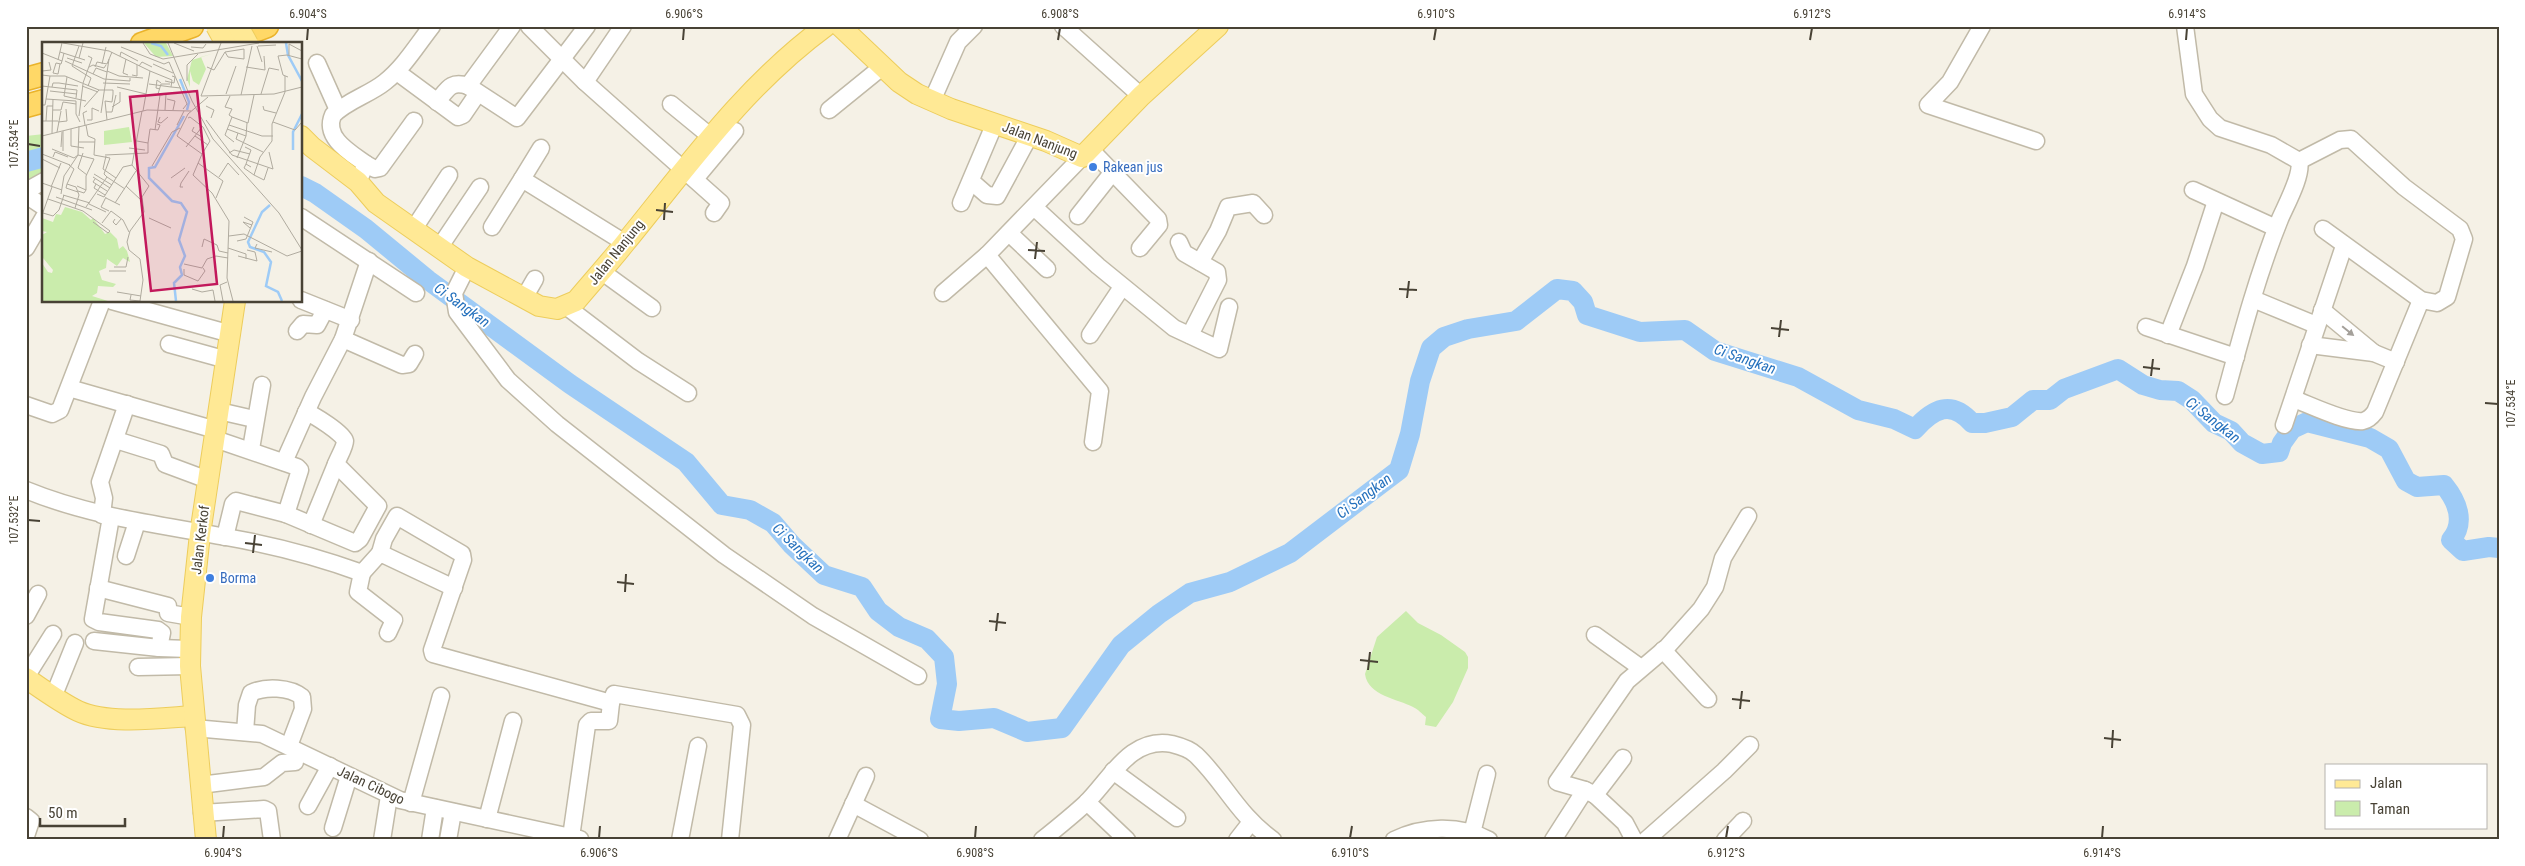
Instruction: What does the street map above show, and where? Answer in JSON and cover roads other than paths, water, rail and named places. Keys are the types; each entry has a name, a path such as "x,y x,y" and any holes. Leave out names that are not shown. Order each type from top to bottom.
{"highway":[{"path":"148,42 192,26"},
{"path":"225,42 266,26"},
{"path":"26,79 42,75"},
{"path":"26,106 42,102"}],"main road":[{"path":"216,26 225,42"},
{"path":"238,26 247,42"},
{"name":"Jalan Nanjung","path":"567,307 576,301 625,243 689,174 710,136 787,56 826,26"},
{"name":"Jalan Nanjung","path":"840,26 899,82 932,101 1086,153 1141,96 1218,26"},
{"path":"302,137 312,147 364,180 413,230 467,266 524,298 548,308 567,307"},
{"path":"302,156 344,186 364,180"},
{"name":"Jalan Kerkof","path":"206,840 189,657 191,617 200,534 235,302"},
{"path":"28,683 54,695 79,711 107,718 194,722"}],"street":[{"path":"414,121 380,168 375,168 364,180 334,137 330,121 338,110 383,84 397,72 432,26"},
{"path":"397,72 460,117 473,89 512,26"},
{"path":"529,26 585,82 721,204 714,213"},
{"path":"437,102 453,84 458,83 473,89 517,118 587,26"},
{"path":"585,82 623,26"},
{"path":"932,101 958,42 974,26"},
{"path":"1064,26 1141,96"},
{"path":"1982,26 1950,82 1928,105 2036,140"},
{"path":"2185,26 2194,94 2210,119 2225,130 2271,146 2299,161"},
{"path":"317,63 338,110"},
{"path":"829,110 882,67"},
{"path":"671,104 710,136"},
{"path":"961,203 995,123"},
{"path":"689,174 735,132"},
{"path":"971,180 987,194 997,196 1030,135"},
{"path":"2299,161 2340,140 2351,139 2404,187 2462,231 2464,239 2447,297 2437,303 2421,300 2323,229"},
{"path":"492,227 541,148"},
{"path":"943,293 987,255 1086,153 1112,173 1159,222 1140,248"},
{"path":"2225,396 2276,228 2298,175 2299,161"},
{"path":"1078,216 1112,173"},
{"path":"413,230 449,175"},
{"path":"522,179 625,243"},
{"path":"26,191 42,181"},
{"path":"439,248 480,187"},
{"path":"2193,190 2276,228"},
{"path":"26,195 42,206"},
{"path":"2168,335 2195,266 2216,201"},
{"path":"1200,262 1218,231 1226,208 1253,203 1264,215"},
{"path":"1034,207 1122,287 1174,328 1219,348 1229,307"},
{"path":"302,218 416,294"},
{"path":"26,248 42,220"},
{"path":"1009,233 1047,269"},
{"path":"1179,242 1184,253 1218,272 1218,280 1190,335"},
{"path":"2284,425 2344,246"},
{"path":"987,255 1100,391 1093,442"},
{"path":"284,462 306,412 343,339 369,261"},
{"path":"467,266 455,287 454,303 457,312 508,380 558,424 724,555 813,616 918,676"},
{"path":"601,271 652,308"},
{"path":"524,298 535,279"},
{"path":"1090,335 1122,287"},
{"path":"302,300 350,320"},
{"path":"2253,300 2319,317 2374,352 2396,362"},
{"path":"2294,399 2331,414 2365,421 2375,412 2421,300"},
{"path":"26,405 56,413 60,410 102,302"},
{"path":"119,302 231,334"},
{"path":"567,307 638,361 688,393"},
{"path":"297,331 303,324 316,326 326,310"},
{"path":"2146,327 2236,357"},
{"path":"343,339 402,365 409,364 415,354"},
{"path":"169,344 227,360"},
{"path":"2310,345 2374,352"},
{"path":"250,449 254,419 262,385"},
{"path":"69,388 217,427 250,449 297,467 300,470 286,514"},
{"path":"127,404 100,482 106,516 93,619 99,622 161,631 159,648"},
{"path":"306,412 326,423 343,438 344,443 311,525"},
{"path":"217,427 254,419"},
{"path":"116,440 161,454 166,464 208,480"},
{"path":"336,464 378,506 462,554 463,560 432,650 433,654 611,703"},
{"path":"26,490 106,516 200,534 225,536 322,559 362,572"},
{"path":"225,536 233,504 236,501 286,514 351,543 358,542 378,506"},
{"path":"388,633 394,620 358,592 362,572 380,553 384,539 397,516"},
{"path":"1634,840 1625,823 1586,794 1556,782 1620,690 1641,668 1663,650 1701,609 1715,587 1723,558 1748,516"},
{"path":"126,556 137,522"},
{"path":"380,553 454,588"},
{"path":"98,588 168,606 168,613 191,617"},
{"path":"26,616 38,594"},
{"path":"28,683 53,634"},
{"path":"1595,635 1641,668"},
{"path":"94,641 159,648 189,657"},
{"path":"54,695 75,643"},
{"path":"1663,650 1708,699"},
{"path":"138,666 189,657"},
{"path":"246,732 247,705 251,693 268,689 296,693 302,697 303,709 290,746"},
{"path":"576,838 587,725 591,721 609,722 614,694 737,715 742,726 730,840"},
{"path":"411,803 441,696"},
{"path":"487,819 513,721"},
{"name":"Jalan Cibogo","path":"194,722 262,734 290,746 389,796 411,803 576,838"},
{"path":"1042,840 1087,802 1113,771 1133,753 1149,744 1178,746 1196,755 1233,803 1251,822 1273,840"},
{"path":"1646,840 1724,771 1750,745"},
{"path":"680,840 698,746"},
{"path":"1553,840 1586,794 1623,758"},
{"path":"200,785 264,777 282,763 295,762"},
{"path":"308,806 330,766"},
{"path":"1113,771 1177,818"},
{"path":"1472,833 1487,774"},
{"path":"333,828 349,776"},
{"path":"837,840 866,776"},
{"path":"382,840 389,796"},
{"path":"1087,802 1128,840"},
{"path":"853,804 920,840"},
{"path":"430,840 435,808"},
{"path":"202,813 264,809 268,811 272,840"},
{"path":"448,840 453,812"},
{"path":"26,817 31,821 26,836"},
{"path":"1724,840 1743,821"},
{"path":"1237,840 1251,822"},
{"path":"1394,840 1417,830 1427,829 1472,833 1488,840"}],"waterway":[{"name":"Ci Sangkan","path":"26,162 42,158"},
{"name":"Ci Sangkan","path":"302,186 315,193 366,229 428,280 570,384 686,462 722,505 750,510 773,523 792,545 824,575 862,587 878,611 899,627 927,639 944,657 947,684 940,719 959,721 994,718 1027,732 1062,728 1121,645 1159,614 1190,593 1230,582 1290,553 1399,470 1410,434 1420,381 1431,348 1444,337 1468,329 1516,321 1557,289 1573,291 1583,302 1587,315 1640,332 1685,330 1715,351 1798,377 1858,410 1894,419 1915,429 1929,416 1942,409 1957,411 1972,423 1985,423 2012,417 2033,400 2050,400 2064,389 2118,369 2143,385 2160,390 2178,391 2192,400 2214,423 2231,431 2242,443 2262,454 2279,452 2282,443 2292,429 2307,422 2370,438 2389,449 2406,481 2417,487 2444,485 2453,498 2459,519 2456,533 2451,540 2463,551 2489,547 2499,548"}],"place":[{"name":"Rakean jus","path":"1093,167"},
{"name":"Borma","path":"210,578"}]}
